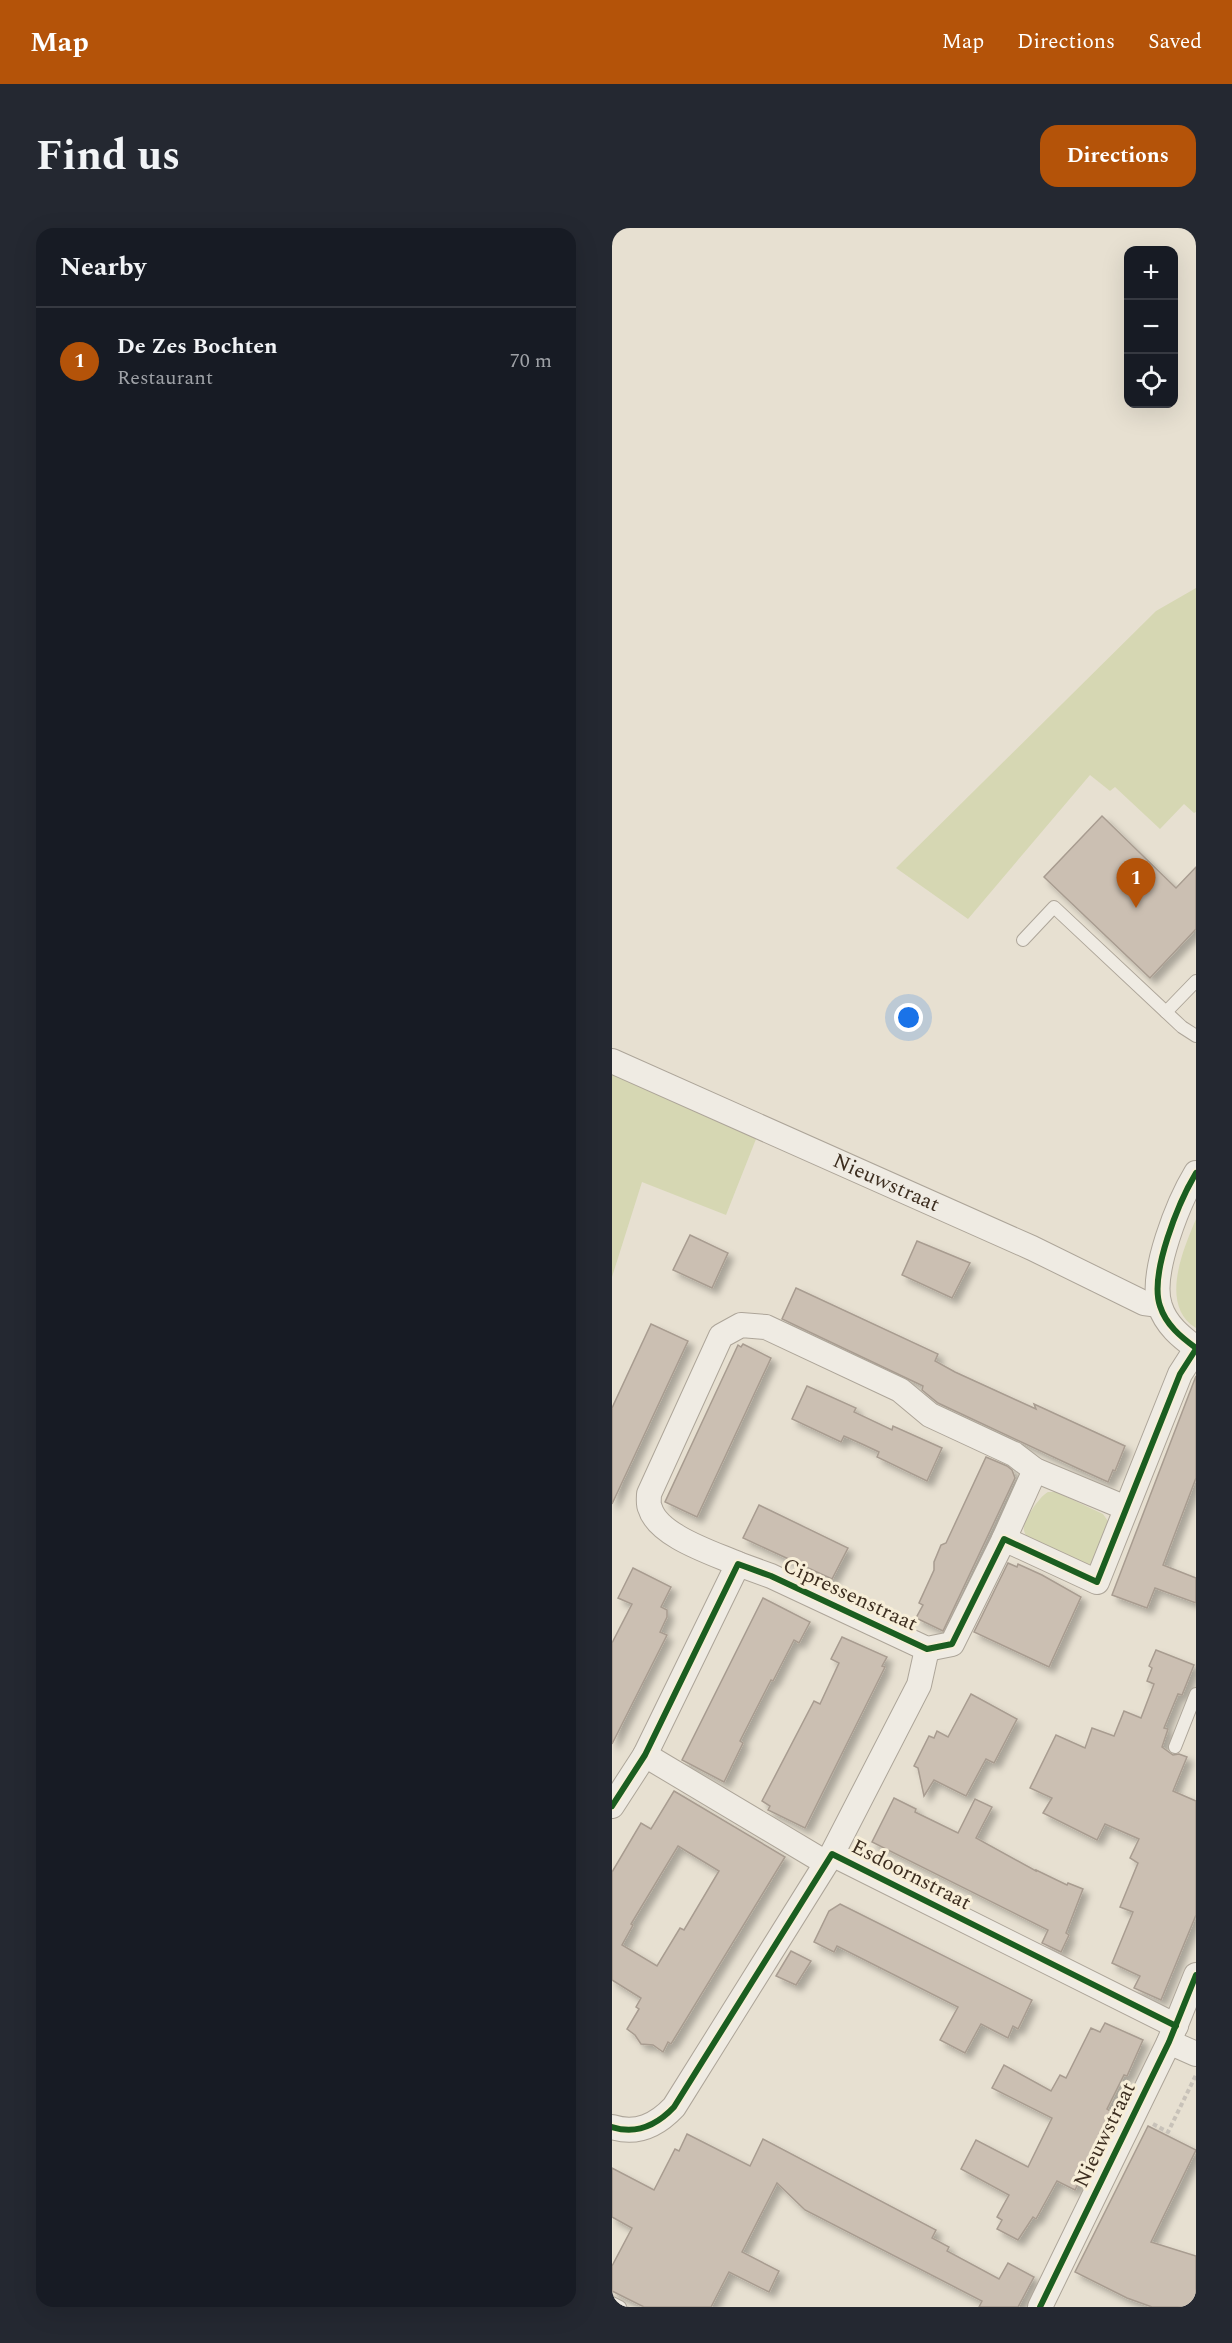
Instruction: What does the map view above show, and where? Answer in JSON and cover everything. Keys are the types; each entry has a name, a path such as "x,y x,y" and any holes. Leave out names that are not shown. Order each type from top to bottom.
{"street":[{"name":"Nieuwstraat","path":"612,1060 1032,1248 1144,1303 1159,1305"},
{"path":"1004,1539 1097,1582 1180,1374 1196,1349 1167,1322 1159,1305 1158,1269 1169,1234 1196,1173"},
{"name":"Cipressenstraat","path":"1035,1470 1004,1539 951,1644 927,1650 771,1576 738,1564 668,1532 656,1520 650,1508 649,1494 721,1336 741,1325 766,1327 900,1390 930,1415 1014,1454 1035,1470 1126,1508"},
{"path":"612,1806 645,1755 738,1564"},
{"name":"Esdoornstraat","path":"612,2127 621,2130 643,2128 660,2120 674,2107 829,1858 919,1685 927,1650"},
{"name":"Esdoornstraat","path":"645,1755 829,1858 1173,2034 1196,2055"},
{"name":"Nieuwstraat","path":"1040,2307 1173,2034 1196,1975"}],"lane":[{"path":"1023,940 1054,907 1182,1027 1196,1036"},
{"path":"1166,1012 1196,981"},
{"path":"1175,1747 1196,1694"},
{"path":"1184,1722 1196,1727"},
{"path":"612,2303 620,2307"}],"path":[{"path":"1134,2115 1168,2132 1196,2075"}],"green space":[{"path":"1196,588 1196,812 1194,813 1184,804 1160,829 1115,787 1110,791 1090,775 968,919 896,868 1156,611"},
{"path":"612,1071 758,1134 726,1215 642,1182 612,1277"},
{"path":"1196,1219 1196,1328 1185,1318 1176,1292 1177,1277 1185,1246"},
{"path":"1048,1492 1056,1492 1103,1514 1110,1524 1093,1563 1086,1567 1029,1541 1025,1534 1024,1527 1027,1518 1037,1502"}],"building":[{"path":"1102,816 1176,888 1196,867 1196,929 1150,978 1044,877"},
{"path":"690,1235 728,1253 712,1288 673,1270"},
{"path":"917,1241 970,1263 952,1298 902,1275"},
{"path":"796,1288 938,1354 935,1361 955,1372 1036,1409 1034,1404 1125,1446 1115,1471 1113,1470 1108,1482 1077,1468 938,1403 922,1390 923,1386 782,1319"},
{"path":"651,1324 688,1341 612,1504 612,1408"},
{"path":"743,1344 771,1358 697,1517 665,1502 738,1345 741,1347"},
{"path":"1196,1376 1196,1478 1163,1565 1196,1578 1196,1603 1155,1588 1147,1608 1112,1595"},
{"path":"807,1386 856,1408 854,1412 892,1430 893,1426 942,1448 927,1481 877,1457 879,1452 862,1444 844,1436 841,1442 792,1419"},
{"path":"986,1457 1007,1466 1012,1470 1015,1478 943,1631 916,1618 923,1605 919,1603 934,1570 934,1562 941,1545 946,1543"},
{"path":"759,1505 848,1548 832,1579 743,1538"},
{"path":"1008,1563 1017,1567 1018,1564 1042,1575 1081,1597 1049,1667 974,1632"},
{"path":"633,1568 671,1587 661,1607 667,1610 667,1617 660,1632 667,1635 612,1744 612,1643 632,1604 618,1598"},
{"path":"763,1598 810,1622 799,1643 794,1640 773,1681 771,1680 740,1741 743,1743 724,1782 682,1760"},
{"path":"842,1637 887,1657 882,1666 885,1667 805,1828 768,1810 770,1806 762,1801 814,1701 820,1704 839,1663 831,1659"},
{"path":"1156,1650 1194,1665 1182,1695 1178,1694 1164,1728 1168,1729 1162,1747 1173,1755 1179,1754 1187,1757 1173,1791 1196,1801 1196,1915 1161,2000 1134,1988 1140,1976 1112,1963 1133,1912 1120,1907 1138,1863 1130,1858 1139,1839 1105,1824 1097,1840 1043,1813 1052,1798 1030,1788 1056,1735 1085,1748 1092,1728 1114,1736 1124,1711 1141,1718 1154,1684 1147,1681 1152,1668 1149,1666"},
{"path":"971,1694 1017,1719 994,1763 986,1759 966,1796 934,1780 924,1796 918,1768 914,1766 929,1736 934,1738 937,1731 948,1737"},
{"path":"674,1791 785,1857 671,2044 668,2042 663,2052 653,2045 641,2044 627,2029 639,2009 636,2007 641,1998 612,1980 612,1872 641,1823 651,1829","holes":["678,1846 719,1871 684,1930 680,1928 657,1966 622,1945 633,1925 631,1924"]},
{"path":"894,1798 916,1809 915,1812 958,1833 975,1799 992,1807 976,1838 1036,1871 1067,1885 1068,1883 1083,1889 1066,1933 1069,1935 1061,1952 1042,1943 1048,1930 872,1842"},
{"path":"840,1904 1032,2000 1018,2029 1013,2026 1008,2038 981,2024 965,2053 940,2040 958,2007 837,1946 834,1952 814,1942 829,1911"},
{"path":"791,1951 811,1961 796,1985 776,1976"},
{"path":"1105,2023 1143,2040 1127,2076 1124,2075 1107,2109 1113,2113 1075,2190 1057,2181 1036,2219 1033,2217 1018,2240 997,2229 1002,2220 997,2217 1009,2195 961,2169 976,2140 1028,2167 1052,2118 992,2088 1004,2065 1051,2091 1060,2075 1066,2078 1091,2028 1100,2032"},
{"path":"1148,2126 1196,2150 1151,2242 1196,2256 1196,2307 1152,2307 1127,2298 1075,2272"},
{"path":"687,2134 750,2166 763,2139 936,2230 932,2238 949,2247 947,2251 999,2279 1008,2263 1034,2277 1018,2307 979,2307 982,2301 805,2210 777,2183 742,2252 779,2271 769,2292 729,2272 711,2307 644,2307 612,2291 612,2266 632,2228 612,2217 612,2168 654,2190 675,2149 679,2151"}],"cycle path":[{"path":"1196,1173 1174,1219 1162,1257 1158,1292 1160,1306 1170,1325 1196,1348"},
{"path":"612,1806 645,1755 738,1564 771,1576 927,1649 952,1644 1004,1539 1097,1582 1180,1374 1196,1349"},
{"path":"612,2127 630,2130 646,2127 661,2119 674,2107 832,1854 1176,2026"},
{"path":"1040,2307 1169,2042 1196,1975"}],"place":[{"name":"De Zes Bochten","path":"1136,908"}]}
